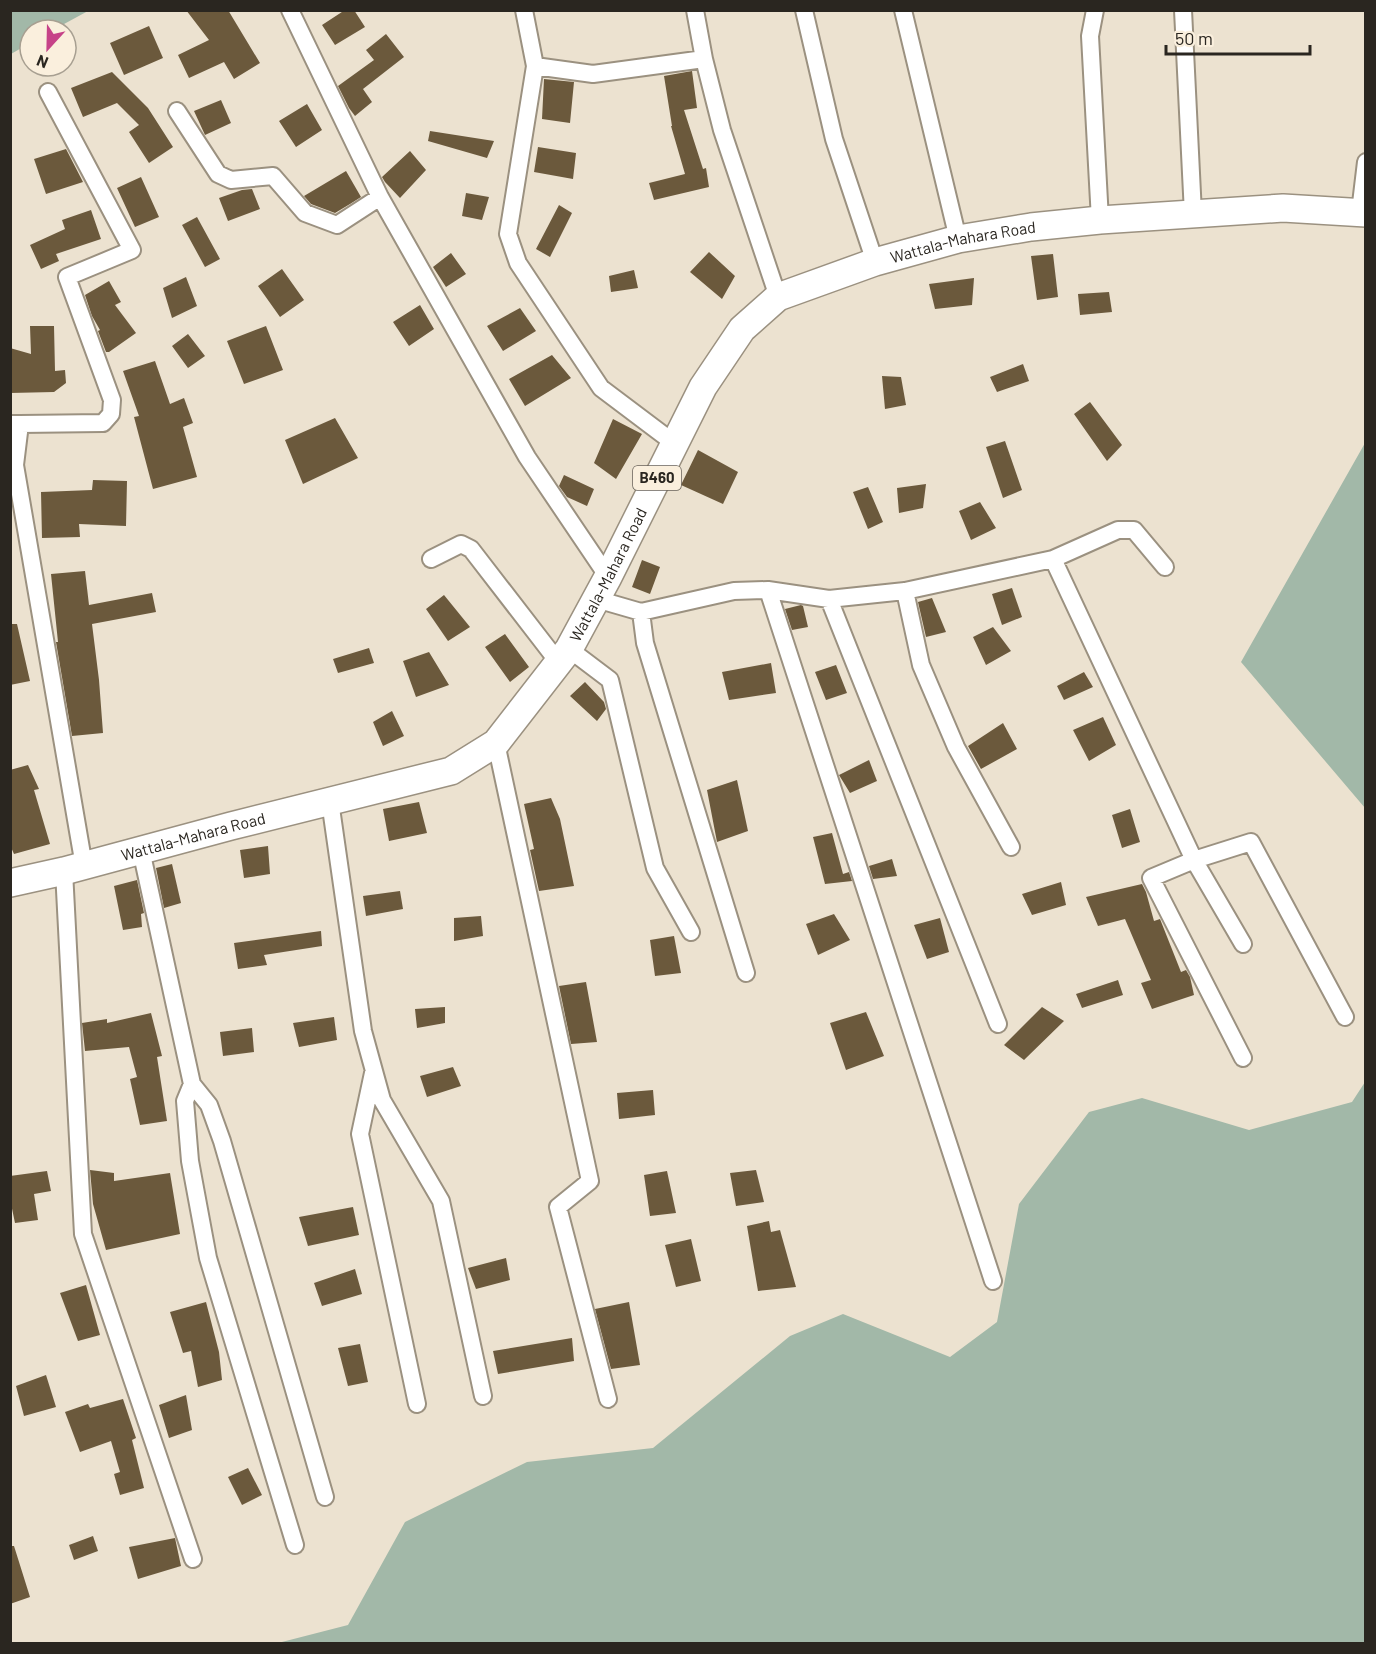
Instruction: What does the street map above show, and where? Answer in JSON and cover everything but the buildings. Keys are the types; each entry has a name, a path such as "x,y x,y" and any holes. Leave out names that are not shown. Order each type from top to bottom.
{"main road":[{"name":"Wattala-Mahara Road","path":"10,883 74,869 450,771 496,743 564,656 602,588 703,387 742,329 778,297 875,262 958,239 1031,227 1283,208 1363,213"}],"street":[{"path":"290,10 380,196 602,588 641,612 734,591 768,590 829,599 904,591 1053,559 1118,530 1134,530 1165,567"},
{"path":"524,10 535,66 508,234 518,263 601,388 674,443"},
{"path":"695,10 704,59 722,130 778,297"},
{"path":"804,10 834,139 875,262"},
{"path":"903,10 958,239"},
{"path":"1095,10 1090,36 1101,220"},
{"path":"1183,10 1193,214"},
{"path":"535,66 593,74 704,59"},
{"path":"48,92 132,250 67,277 112,400 111,414 103,423 15,424 15,465 74,869 82,1234 193,1559"},
{"path":"177,111 218,174 231,180 273,176 305,213 337,225 380,196"},
{"path":"1363,213 1365,162"},
{"path":"431,559 461,544 471,549 564,656 610,680 655,868 690,932"},
{"path":"1053,559 1194,860 1243,944"},
{"path":"768,590 993,1281"},
{"path":"904,591 921,664 956,747 1011,847"},
{"path":"829,599 998,1024"},
{"path":"641,612 645,643 746,973"},
{"path":"496,743 590,1181 558,1207 608,1399"},
{"path":"330,801 363,1031 382,1100 441,1201 483,1396"},
{"path":"1243,1058 1151,878 1194,860 1251,842 1345,1017"},
{"path":"141,850 192,1084 209,1105 222,1141 325,1497"},
{"path":"374,1070 360,1134 417,1404"},
{"path":"192,1084 185,1101 190,1161 208,1258 295,1545"}],"green space":[{"path":"11,10 88,10 75,18 18,18 18,50 11,54"},
{"path":"1365,443 1365,808 1241,662"},
{"path":"1365,1082 1365,1643 278,1643 348,1625 405,1522 527,1462 653,1448 790,1336 843,1314 950,1357 997,1322 1019,1204 1089,1112 1142,1098 1249,1130 1352,1102"}]}
